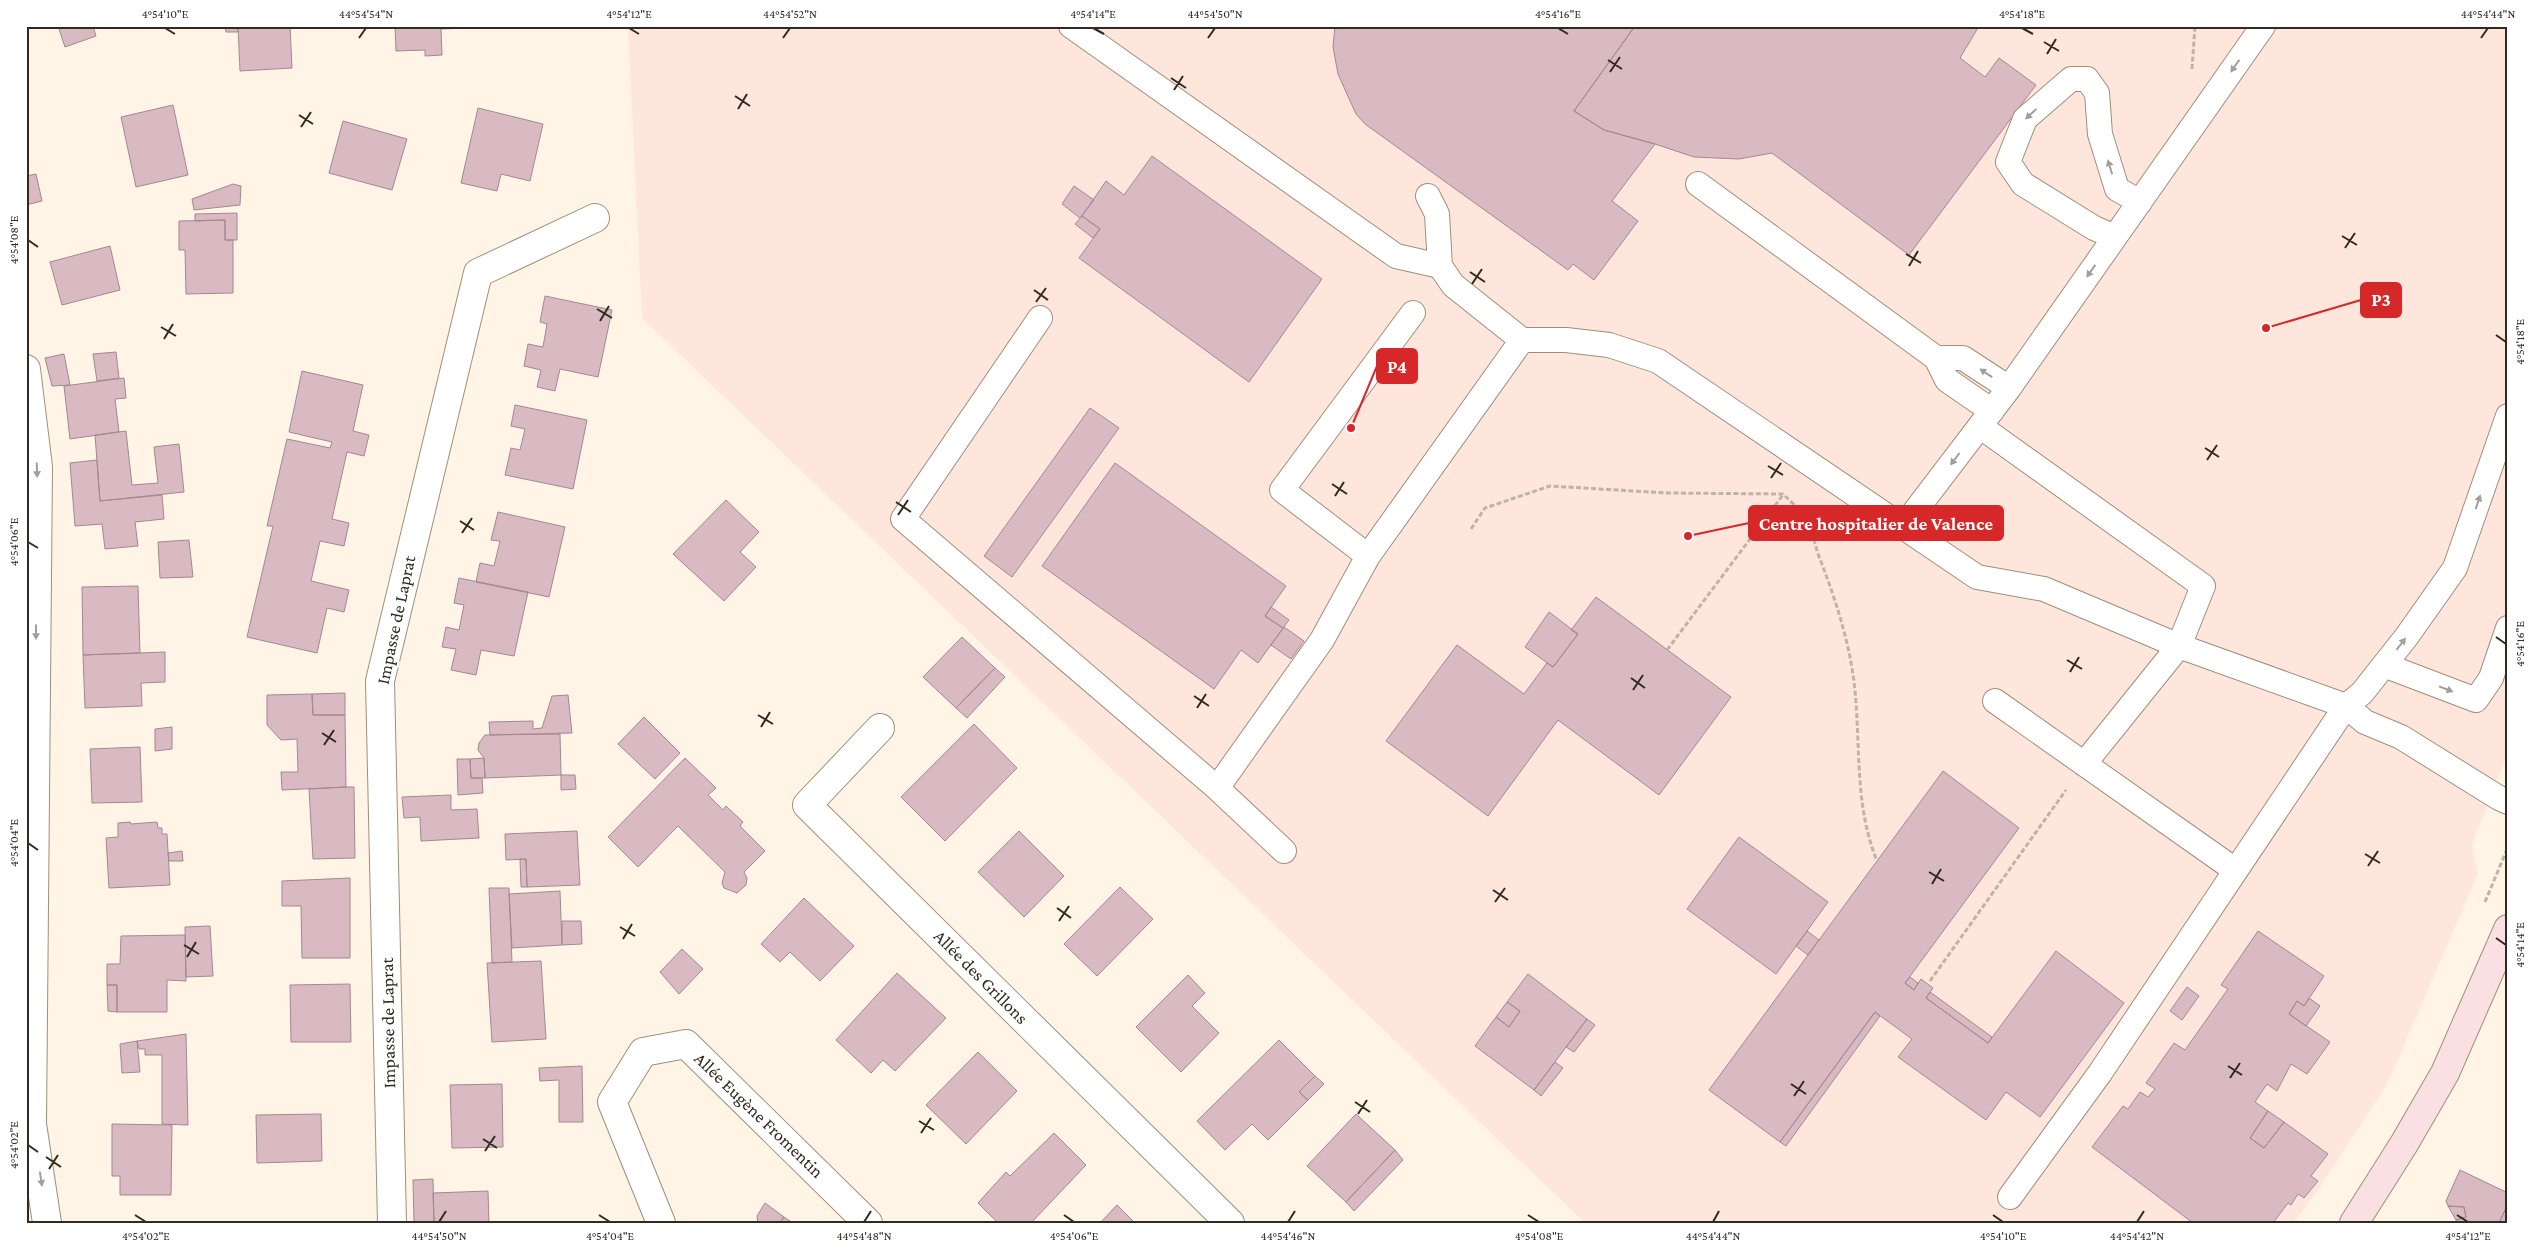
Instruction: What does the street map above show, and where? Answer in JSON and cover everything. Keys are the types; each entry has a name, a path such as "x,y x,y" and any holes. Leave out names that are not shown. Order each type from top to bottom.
{"main road":[{"path":"2354,1223 2404,1144 2445,1073 2508,929"}],"street":[{"name":"Impasse de Laprat","path":"392,1223 380,681 478,273 595,218"},
{"path":"26,369 38,467 29,1123 48,1223"},
{"name":"Allée des Grillons","path":"880,728 807,805 1230,1223"},
{"name":"Allée Eugène Fromentin","path":"661,1223 612,1102 644,1052 686,1044 868,1223"}],"lane":[{"path":"1071,26 1396,256 1440,266"},
{"path":"1903,527 2009,388 2263,26"},
{"path":"2115,237 2094,228 2023,184 2008,162 2025,119 2071,79 2087,79 2097,93 2100,134 2117,189 2140,202"},
{"path":"1698,184 1936,358 1947,380 1986,419 2203,586 2179,646 2084,764"},
{"path":"1428,196 1437,214 1440,266 1453,285 1522,340 1566,340 1609,345 1658,361 1977,576 2044,589 2179,646 2346,706 2365,722 2402,738 2508,802"},
{"path":"1368,556 1282,490 1413,313"},
{"path":"1040,318 903,519 1217,788 1284,851"},
{"path":"1217,788 1322,640 1368,556 1522,340"},
{"path":"1936,358 1963,358 2009,388"},
{"path":"2010,1197 2100,1073 2346,706 2362,693 2455,568 2508,416"},
{"path":"2384,665 2476,700 2491,678 2508,628"},
{"path":"1995,701 2235,870"}],"path":[{"path":"1470,529 1485,508 1550,486 1667,493 1783,494 1806,520 1835,596 1853,669 1862,803 1867,836 1877,861"},
{"path":"1667,650 1783,494"},
{"path":"1930,981 2084,764"}],"shaded area":[{"path":"628,26 2508,26 2508,753 2472,844 2478,874 2387,1084 2316,1193 2293,1223 1585,1223 642,318"}],"building":[{"path":"58,26 93,26 96,36 65,47"},
{"path":"225,26 238,26 238,32 226,32"},
{"path":"238,26 290,26 292,68 240,71"},
{"path":"395,26 492,27 441,29 442,55 425,56 425,50 396,51"},
{"path":"1335,26 1635,26 1574,111 1604,130 1655,144 1612,201 1638,221 1594,280 1573,264 1568,270 1365,124 1356,114 1338,74 1333,47"},
{"path":"1635,26 1979,26 1960,58 1985,77 1999,58 2036,85 1909,255 1772,153 1739,159 1694,157 1604,130 1574,111"},
{"path":"173,105 188,175 136,187 121,117"},
{"path":"478,108 543,124 530,181 501,174 497,191 461,183"},
{"path":"343,121 407,139 392,190 329,173"},
{"path":"1152,156 1322,279 1249,382 1079,258 1100,229 1082,216 1106,181 1124,195"},
{"path":"36,174 42,201 26,205 26,176"},
{"path":"233,184 241,186 240,205 194,210 192,199"},
{"path":"1074,186 1094,200 1080,218 1062,204"},
{"path":"237,213 237,240 225,240 225,220 195,221 195,214"},
{"path":"1082,216 1100,229 1093,238 1075,224"},
{"path":"225,220 225,240 233,240 233,293 186,294 185,250 179,250 179,221"},
{"path":"110,246 120,290 62,305 50,262"},
{"path":"545,296 612,310 598,377 560,369 555,391 537,387 541,370 524,366 528,344 543,347 547,324 540,322"},
{"path":"116,352 119,378 97,381 93,354"},
{"path":"64,354 70,385 52,386 45,358"},
{"path":"302,371 363,385 353,431 369,435 364,456 347,452 332,519 349,523 344,546 320,541 311,581 349,590 344,612 327,608 317,653 247,637 273,526 267,526 287,439 330,448 332,442 289,432"},
{"path":"124,378 126,398 115,399 119,432 70,439 64,386"},
{"path":"515,405 587,420 573,489 505,475 511,448 520,450 525,429 511,426"},
{"path":"1090,408 1119,428 1012,577 984,556"},
{"path":"126,431 132,485 158,483 154,447 179,444 184,492 100,501 95,435"},
{"path":"97,460 100,501 162,495 164,519 135,522 138,546 105,549 102,524 75,526 70,463"},
{"path":"1115,463 1286,586 1265,616 1283,628 1258,663 1241,650 1214,689 1042,566"},
{"path":"726,500 759,532 740,552 756,567 724,601 673,554"},
{"path":"498,512 565,527 549,597 476,582 480,563 494,566 500,541 491,540"},
{"path":"189,540 193,577 160,578 158,542"},
{"path":"459,578 528,592 514,656 481,650 476,675 451,670 456,649 442,647 446,627 459,630 464,605 454,603"},
{"path":"138,586 140,653 83,655 82,587"},
{"path":"1596,597 1731,697 1659,795 1558,720 1488,816 1386,741 1457,645 1524,694 1547,663 1553,667 1578,634 1571,630"},
{"path":"1271,607 1289,620 1283,628 1265,616"},
{"path":"1549,612 1578,634 1553,667 1525,647"},
{"path":"1284,627 1304,641 1291,659 1271,645"},
{"path":"962,637 995,668 956,708 923,677"},
{"path":"165,652 165,682 141,683 142,706 85,708 83,655"},
{"path":"995,668 1005,677 967,718 956,708"},
{"path":"345,693 345,715 313,715 312,694"},
{"path":"312,694 313,715 345,715 346,787 282,790 281,772 298,772 297,739 281,740 267,725 267,695"},
{"path":"568,695 572,733 490,735 489,722 533,721 533,729 542,728 552,696"},
{"path":"644,717 680,753 655,779 618,744"},
{"path":"974,724 1017,768 945,841 901,797"},
{"path":"172,727 172,749 155,751 155,729"},
{"path":"560,734 561,775 485,778 484,758 478,750 479,743 485,735"},
{"path":"140,747 142,802 92,803 90,749"},
{"path":"484,758 485,778 471,778 470,759"},
{"path":"685,758 716,788 708,795 723,810 726,806 743,822 740,826 765,851 744,872 747,878 746,885 737,893 724,888 722,883 725,872 678,826 638,867 608,837"},
{"path":"457,759 470,759 471,778 482,778 483,793 458,795"},
{"path":"1943,771 2019,828 1905,983 1914,990 1921,979 1933,988 1926,998 1988,1043 2056,951 2124,1003 2040,1117 2006,1092 1986,1120 1898,1057 1912,1039 1875,1012 1780,1142 1709,1090"},
{"path":"561,775 575,775 576,789 561,790"},
{"path":"354,787 355,858 313,859 309,789"},
{"path":"451,795 451,810 477,809 479,838 421,841 420,817 404,818 402,797"},
{"path":"130,822 131,824 157,822 158,828 162,828 162,834 167,834 170,885 109,888 106,838 118,837 118,823"},
{"path":"577,831 580,885 527,887 526,859 506,860 505,834"},
{"path":"1019,831 1064,876 1024,917 978,872"},
{"path":"1739,837 1828,902 1776,974 1687,909"},
{"path":"182,851 183,861 169,861 168,853"},
{"path":"520,859 526,859 527,887 521,887"},
{"path":"350,878 350,958 302,958 301,906 282,906 282,881"},
{"path":"1120,887 1153,919 1097,976 1064,944"},
{"path":"489,888 509,888 512,962 492,963"},
{"path":"560,891 562,945 512,948 509,894"},
{"path":"804,898 854,946 820,981 790,952 780,962 761,944"},
{"path":"562,921 581,921 582,944 562,945"},
{"path":"210,926 213,976 186,977 185,927"},
{"path":"1807,931 1819,940 1808,955 1796,946"},
{"path":"2258,931 2324,976 2304,1006 2297,1001 2289,1014 2330,1042 2307,1074 2291,1064 2277,1091 2267,1084 2255,1102 2268,1111 2250,1138 2264,1148 2284,1122 2328,1154 2311,1176 2318,1181 2304,1198 2298,1194 2291,1205 2288,1203 2273,1223 2193,1223 2092,1147 2123,1106 2128,1109 2140,1092 2148,1097 2155,1089 2146,1083 2174,1043 2185,1050 2228,989 2221,985"},
{"path":"185,935 186,981 167,980 167,1012 117,1012 117,985 107,985 107,964 120,964 121,936"},
{"path":"682,949 703,969 679,994 660,972"},
{"path":"541,961 546,1039 492,1042 487,963"},
{"path":"897,973 946,1018 895,1071 883,1060 871,1073 836,1040"},
{"path":"1528,974 1587,1019 1534,1090 1475,1046 1496,1017 1509,1027 1520,1011 1507,1002"},
{"path":"1188,975 1205,993 1192,1006 1219,1033 1181,1072 1136,1027"},
{"path":"1910,977 1918,983 1914,990 1905,983"},
{"path":"350,984 351,1042 291,1042 290,985"},
{"path":"107,985 117,985 117,1012 108,1011"},
{"path":"2187,987 2199,996 2182,1020 2170,1011"},
{"path":"1930,992 1992,1037 1988,1043 1926,998"},
{"path":"2309,998 2320,1006 2306,1026 2289,1014 2297,1001 2304,1006"},
{"path":"1507,1002 1520,1011 1509,1027 1496,1017"},
{"path":"1875,1012 1880,1016 1786,1146 1780,1142"},
{"path":"1587,1019 1595,1025 1574,1052 1566,1047"},
{"path":"186,1034 188,1125 162,1124 162,1055 145,1055 145,1049 139,1049 137,1041"},
{"path":"1279,1040 1315,1076 1299,1092 1308,1100 1268,1140 1252,1124 1225,1150 1197,1121"},
{"path":"137,1041 140,1072 122,1073 120,1044"},
{"path":"978,1052 1017,1091 966,1144 926,1105"},
{"path":"1555,1062 1563,1068 1541,1096 1534,1090"},
{"path":"582,1066 583,1122 559,1122 559,1080 540,1081 539,1068"},
{"path":"1315,1076 1324,1084 1308,1100 1299,1092"},
{"path":"502,1084 503,1147 452,1148 450,1085"},
{"path":"2268,1111 2284,1122 2264,1148 2250,1138"},
{"path":"321,1114 322,1161 257,1163 256,1115"},
{"path":"1356,1114 1395,1150 1346,1202 1307,1166"},
{"path":"112,1124 172,1125 171,1195 120,1195 120,1176 112,1176"},
{"path":"1054,1133 1086,1165 1031,1223 998,1223 978,1203 1006,1172 1010,1176"},
{"path":"1395,1150 1403,1160 1354,1211 1346,1202"},
{"path":"2460,1170 2508,1193 2508,1204 2499,1223 2457,1223 2456,1220 2466,1217 2464,1207 2448,1206 2446,1201"},
{"path":"433,1179 434,1222 414,1223 413,1180"},
{"path":"488,1191 489,1223 434,1223 433,1193"},
{"path":"765,1203 784,1217 780,1223 758,1223 757,1216"},
{"path":"2508,1204 2508,1217 2505,1223 2499,1223"},
{"path":"1117,1205 1135,1223 1100,1223"},
{"path":"2448,1206 2464,1207 2466,1217 2456,1220"},
{"path":"784,1217 793,1223 780,1223"}],"place":[{"name":"P3","path":"2266,328"},
{"name":"P4","path":"1351,428"},
{"name":"Centre hospitalier de Valence","path":"1688,536"}]}
